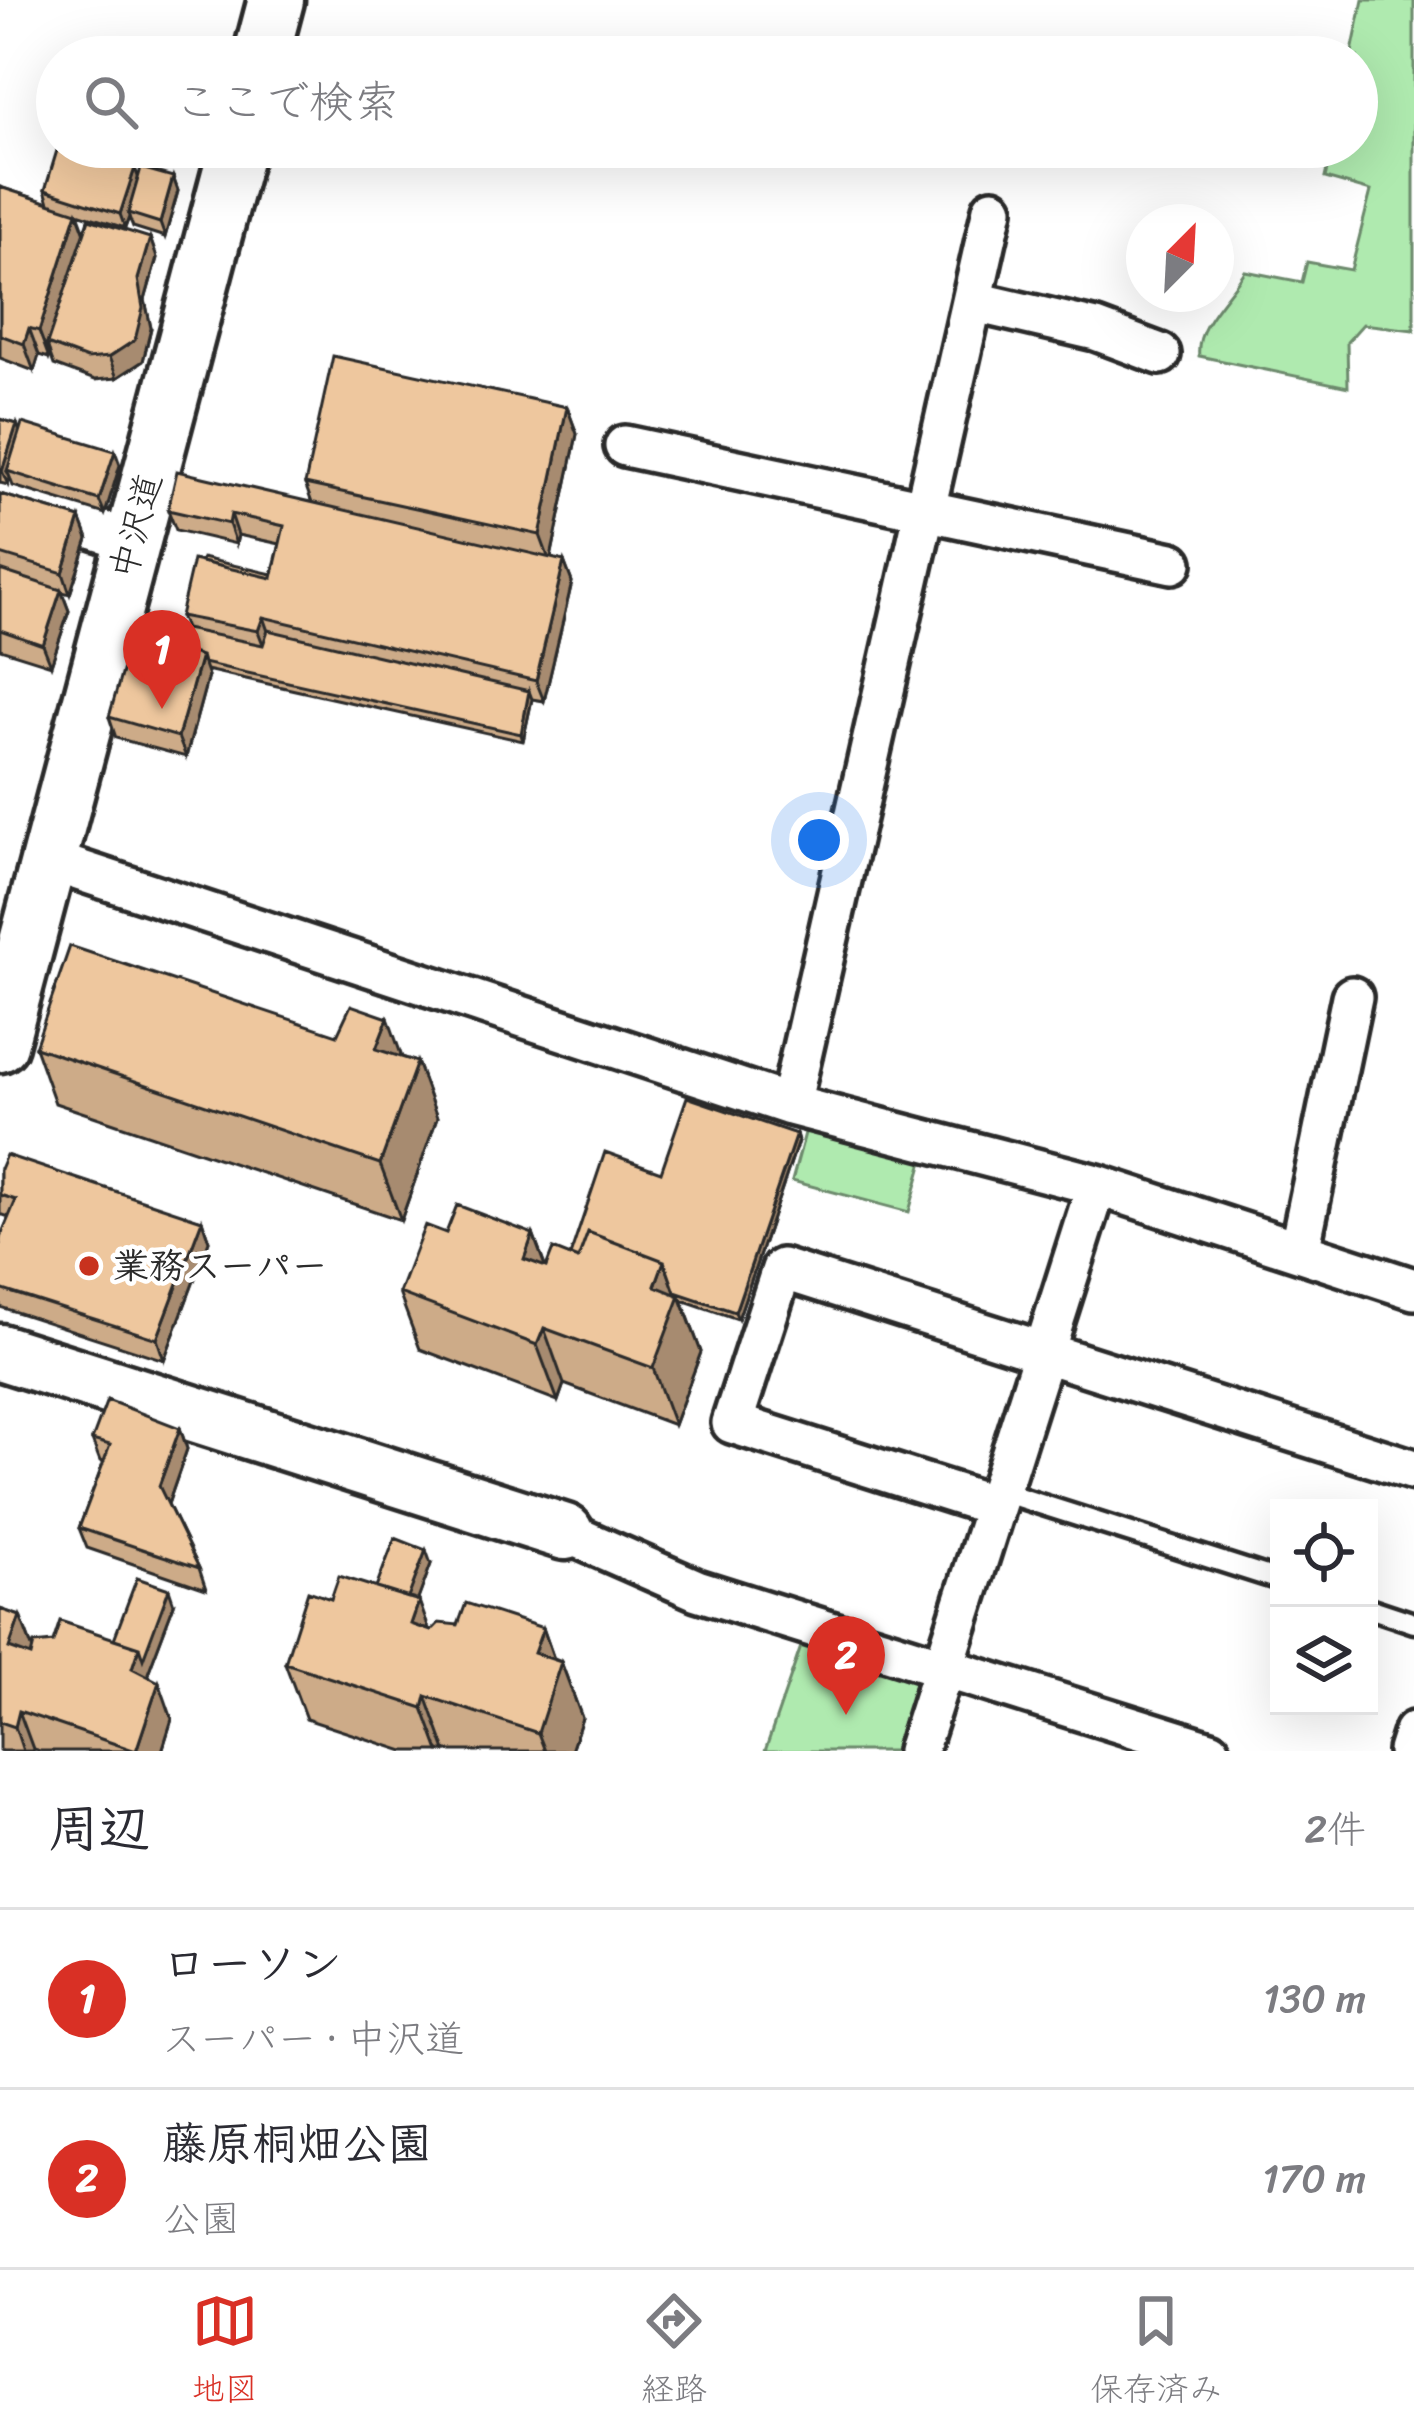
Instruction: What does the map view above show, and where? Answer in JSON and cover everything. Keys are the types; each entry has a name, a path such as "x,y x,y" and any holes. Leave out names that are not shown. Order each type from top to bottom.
{"street":[{"path":"267,36 276,0"},
{"name":"中沢道","path":"0,1044 231,168"},
{"path":"790,1105 993,209"},
{"path":"975,302 1096,330 1160,354"},
{"path":"625,446 1172,563"},
{"path":"0,499 132,542"},
{"path":"47,860 790,1105 1097,1185 1414,1289"},
{"path":"1299,1251 1352,997"},
{"path":"917,1751 1097,1185"},
{"path":"997,1499 732,1424 782,1269 1414,1470"},
{"path":"0,1352 565,1532 697,1590 1210,1751"},
{"path":"1408,1751 1414,1732"}],"lane":[{"path":"997,1499 1270,1577"},
{"path":"1378,1611 1414,1623"}],"green space":[{"path":"1363,0 1414,0 1414,330 1363,324 1347,342 1348,387 1199,356 1202,334 1216,312 1234,312 1234,286 1245,271 1302,282 1307,262 1351,270 1371,191 1325,178 1327,168 1378,168 1378,36 1355,36"},
{"path":"808,1122 925,1154 909,1212 792,1181"},
{"path":"804,1638 926,1679 902,1751 765,1751"}],"building":[{"path":"52,168 135,168 120,214 45,190"},
{"path":"141,168 173,177 160,223 128,213"},
{"path":"0,187 77,212 39,331 29,328 24,344 0,335"},
{"path":"89,219 150,238 138,279 143,308 135,340 109,357 87,359 47,344"},
{"path":"333,356 567,407 540,535 305,484"},
{"path":"0,419 17,424 2,471 0,470"},
{"path":"22,423 115,451 99,500 7,471"},
{"path":"177,471 564,561 536,681 263,617 258,631 180,616 193,560 272,578 284,526 231,514 229,524 168,510"},
{"path":"0,494 80,518 63,573 0,554"},
{"path":"202,558 272,574 272,578 201,562"},
{"path":"0,570 61,590 43,645 0,630"},
{"path":"185,629 263,645 268,630 529,691 521,734 203,663 201,656 181,650"},
{"path":"132,636 201,656 178,737 109,717"},
{"path":"70,946 337,1035 351,1005 388,1018 376,1049 417,1062 380,1164 35,1047"},
{"path":"687,1097 796,1134 735,1312 675,1292 664,1261 588,1232 578,1259 570,1256 605,1152 661,1172"},
{"path":"6,1155 202,1220 157,1339 0,1289 0,1238 16,1200 0,1195 0,1169"},
{"path":"457,1205 533,1234 524,1259 546,1267 553,1249 578,1259 588,1232 664,1261 655,1286 680,1296 653,1368 544,1328 537,1345 399,1293 425,1225 446,1233"},
{"path":"107,1400 180,1428 159,1486 199,1568 79,1528 110,1445 92,1440"},
{"path":"395,1538 426,1550 408,1598 376,1588"},
{"path":"339,1576 419,1601 411,1624 431,1631 439,1623 458,1625 466,1603 543,1628 534,1653 561,1662 538,1733 426,1696 423,1708 285,1663 308,1591 331,1599"},
{"path":"137,1578 169,1589 143,1659 139,1647 114,1639"},
{"path":"0,1609 20,1616 9,1648 31,1656 34,1644 53,1642 60,1621 139,1647 132,1668 159,1682 136,1751 19,1711 15,1727 0,1722"}],"place":[{"name":"ローソン","path":"162,709"},
{"name":"業務スーパー","path":"89,1266"},
{"name":"藤原桐畑公園","path":"846,1715"}]}
